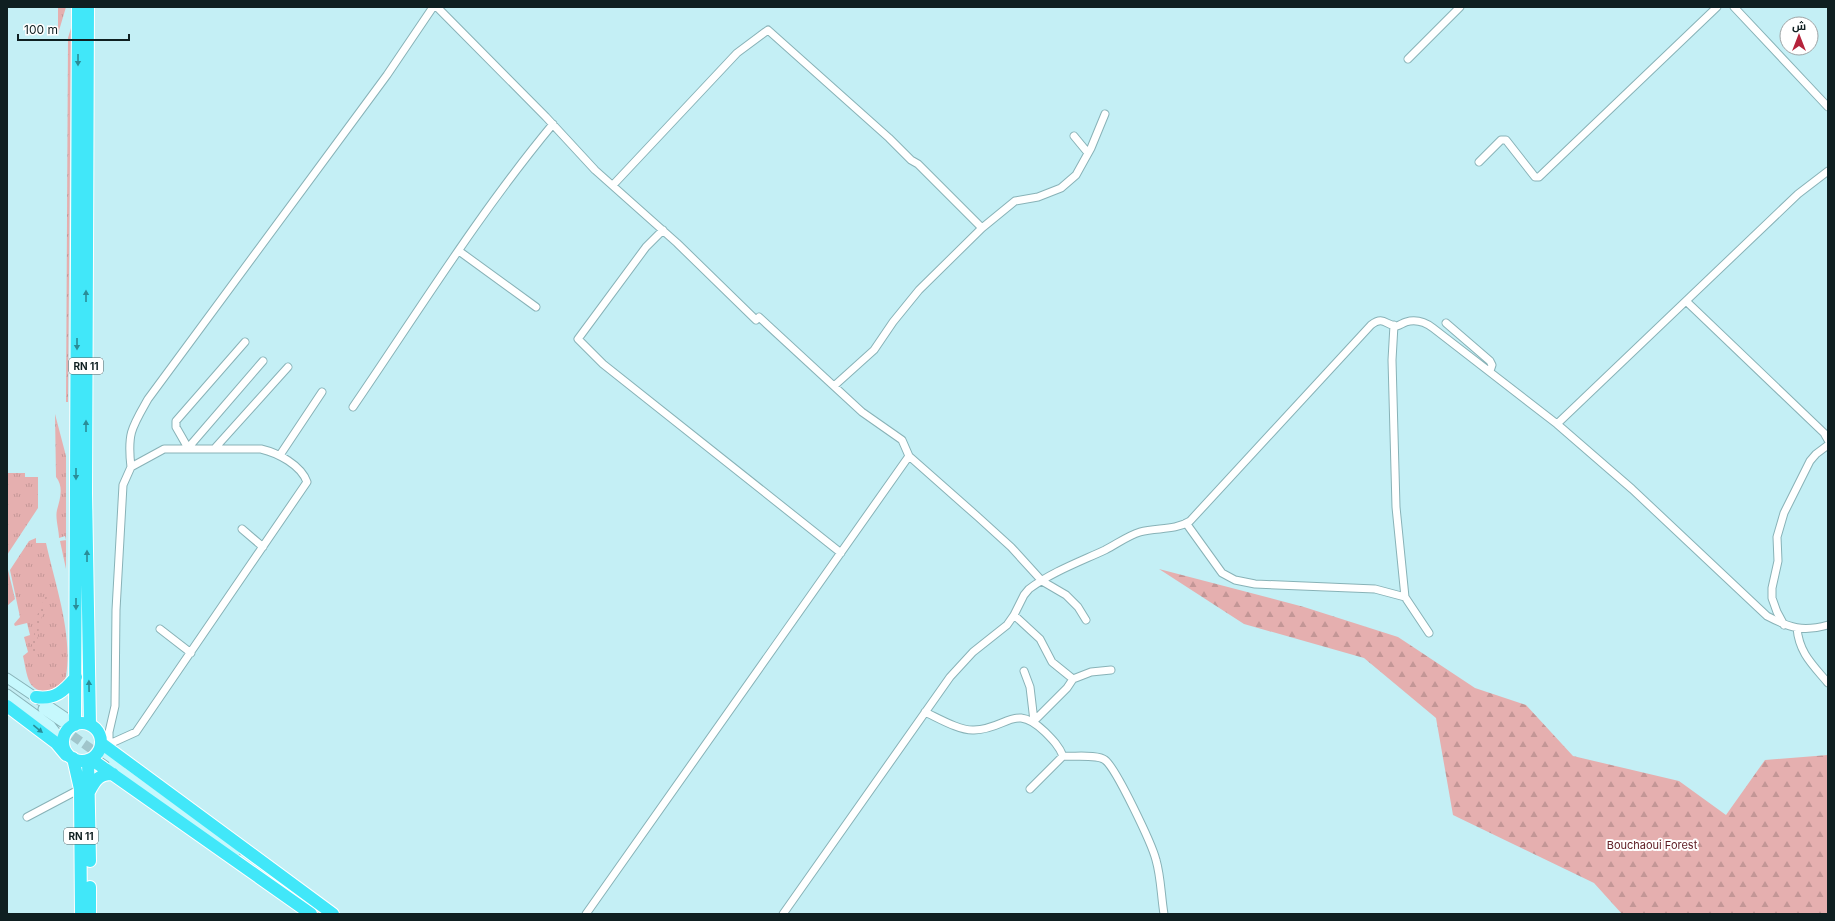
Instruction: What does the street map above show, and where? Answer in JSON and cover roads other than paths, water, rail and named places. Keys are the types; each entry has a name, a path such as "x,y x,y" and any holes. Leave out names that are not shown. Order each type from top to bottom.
{"highway":[{"name":"RN 11","path":"69,726 76,677 78,7"},
{"name":"RN 11","path":"88,7 86,500 90,725"},
{"path":"36,697 45,698 58,695 68,687 76,677"},
{"path":"7,706 56,744 79,776"},
{"path":"100,751 78,760 73,758 65,749 64,743 69,726 90,725 98,732 100,751 113,774 310,914"},
{"name":"RN 11","path":"80,914 85,790 100,751"},
{"path":"100,751 308,894 333,914"},
{"name":"RN 11","path":"73,758 85,790 90,914"},
{"path":"85,790 99,776 107,773 113,774"}],"main road":[{"path":"7,678 36,697 69,726"},
{"path":"7,684 69,726"},
{"path":"7,688 69,726"},
{"path":"7,694 51,726 64,743"},
{"path":"100,751 285,891 300,906"}],"street":[{"path":"100,751 109,732 115,706 116,610 123,485 130,467 129,449 131,428 148,398 387,75 433,7"},
{"path":"437,7 595,170 663,230 757,319 862,412 902,440 910,456 1011,547 1042,581 1066,595 1078,608 1086,620"},
{"path":"1408,59 1460,7"},
{"path":"1479,162 1502,140 1506,140 1524,160 1531,174 1535,177 1539,177 1717,7"},
{"path":"1734,7 1828,107"},
{"path":"613,185 737,54 768,30 889,138 911,160 918,164 982,228"},
{"path":"834,386 874,350 893,322 919,290 982,228 1014,201 1038,197 1062,188 1076,174 1088,153 1105,114"},
{"path":"353,407 459,251 532,149 552,124"},
{"path":"1074,136 1088,153"},
{"path":"1557,424 1798,194 1828,171"},
{"path":"663,230 646,247 578,339 603,364 841,553"},
{"path":"459,251 536,307"},
{"path":"1686,301 1824,433 1828,440"},
{"path":"783,914 957,668 987,640 1003,628 1014,616 1024,595 1042,581 1138,532 1173,528 1186,523 1193,518 1371,325 1381,321 1394,325 1416,321 1425,323 1490,371 1557,424 1632,489 1767,616 1785,625 1798,628 1813,629 1828,624"},
{"path":"1446,323 1490,362 1492,365 1490,371"},
{"path":"1394,325 1392,360 1396,507 1405,597 1429,633"},
{"path":"188,448 176,427 176,421 245,342"},
{"path":"188,448 262,362"},
{"path":"216,448 288,367"},
{"path":"280,455 322,392"},
{"path":"1785,625 1776,612 1772,598 1772,588 1778,561 1777,537 1784,513 1810,461 1816,454 1828,445"},
{"path":"100,751 136,732 307,482 304,473 280,455 275,452 261,449 164,449 130,467"},
{"path":"586,914 910,456"},
{"path":"1186,523 1222,573 1235,580 1255,584 1375,588 1405,597"},
{"path":"242,529 263,547"},
{"path":"1014,616 1040,639 1052,662 1073,679"},
{"path":"1798,628 1798,642 1803,652 1828,683"},
{"path":"160,629 191,652"},
{"path":"1034,721 1067,688 1073,679 1092,672 1111,670"},
{"path":"1024,671 1030,687 1034,721"},
{"path":"925,712 943,721 974,730 1024,717 1034,721 1059,746 1063,756"},
{"path":"1030,789 1063,756 1099,757 1106,760 1119,781 1152,847 1159,872 1164,914"},
{"path":"27,817 85,790"}],"tunnel":[{"path":"62,728 101,756"}],"park label":[{"name":"Bouchaoui Forest","path":"1652,845"}]}
